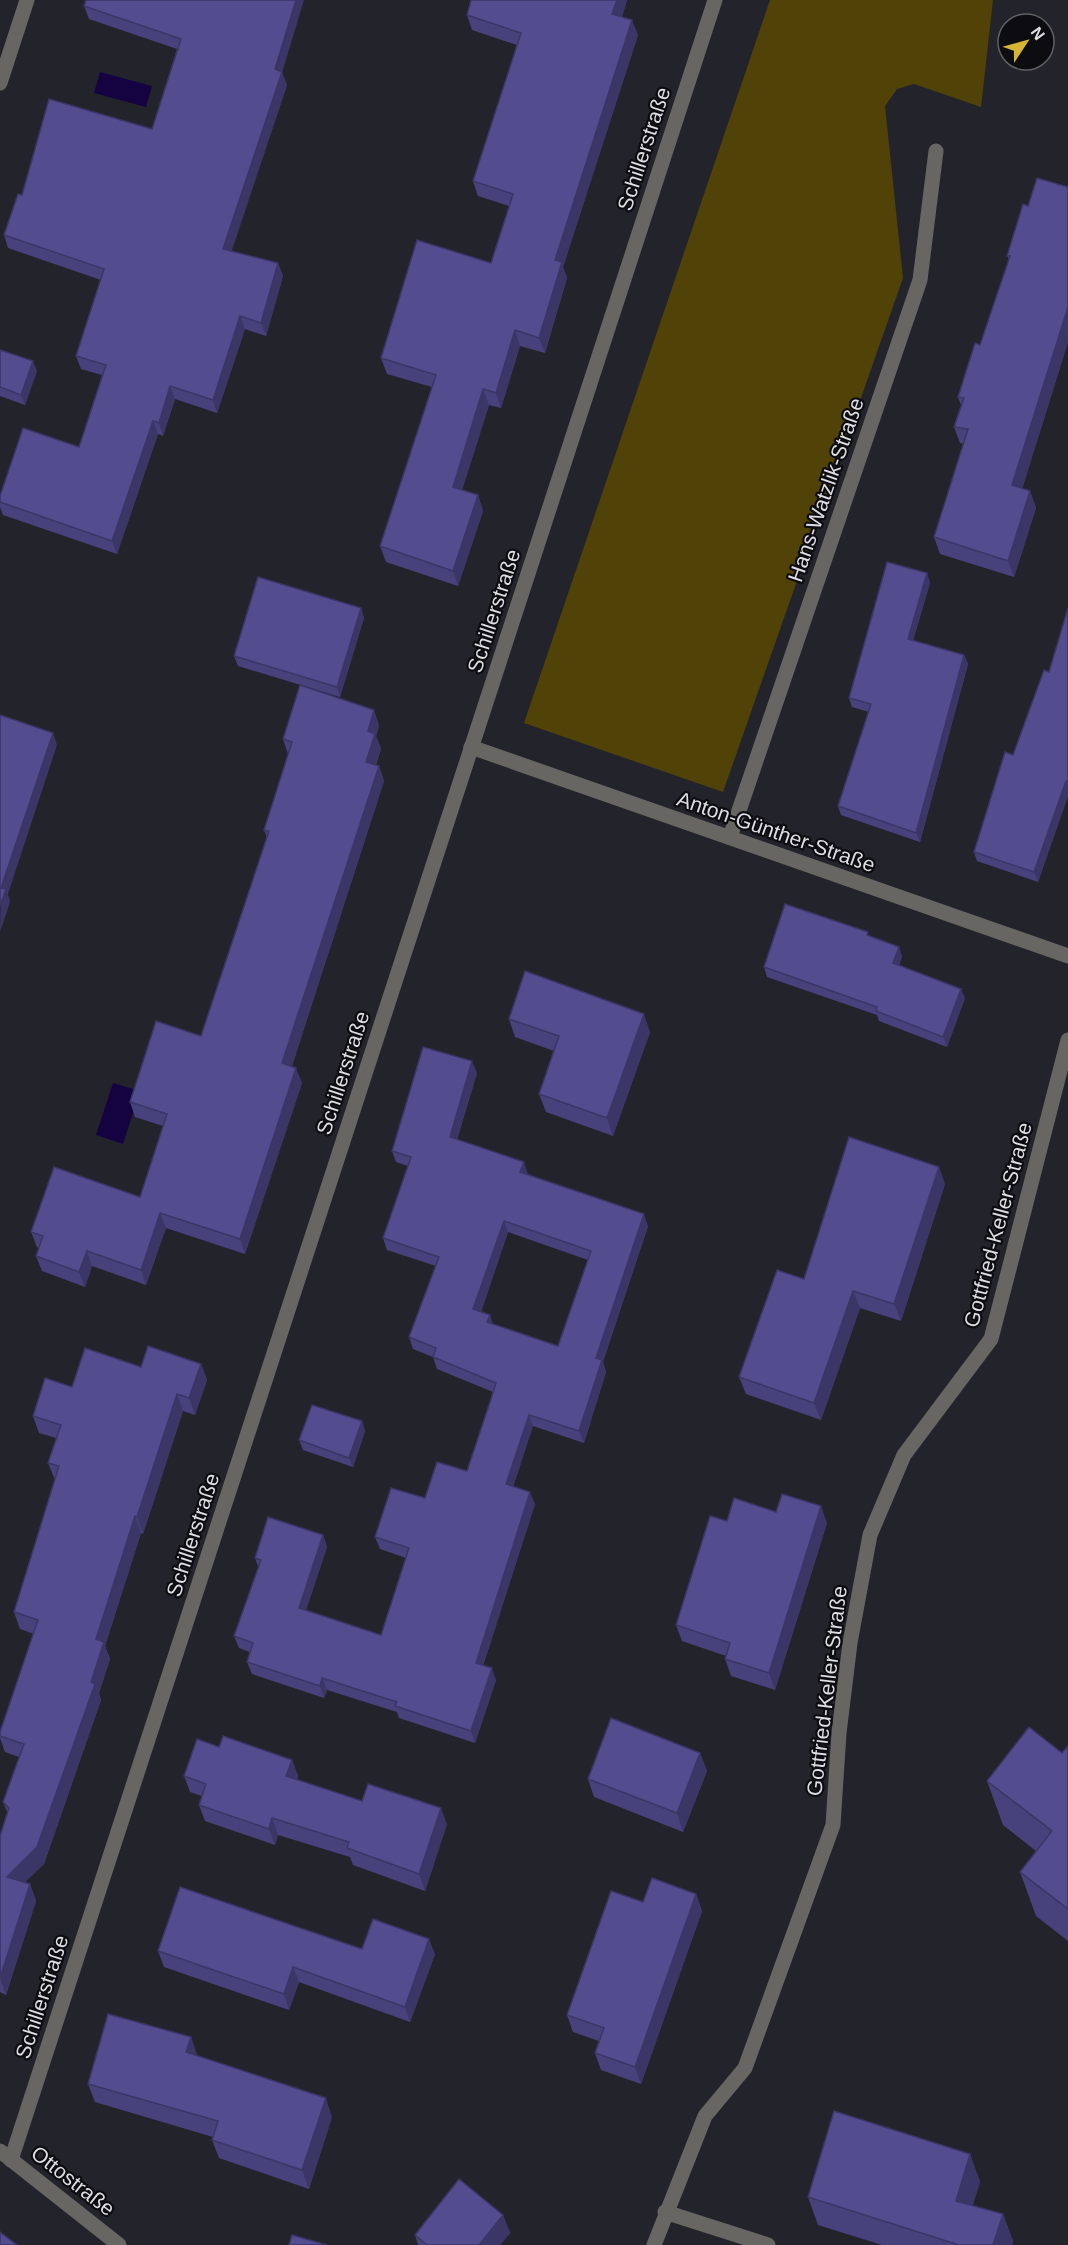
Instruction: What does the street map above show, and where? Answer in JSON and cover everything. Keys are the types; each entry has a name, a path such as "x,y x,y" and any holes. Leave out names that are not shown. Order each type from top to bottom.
{"street":[{"path":"0,83 27,0"},
{"name":"Schillerstraße","path":"6,2155 715,0"},
{"name":"Hans-Watzlik-Straße","path":"730,837 920,280 936,151"},
{"name":"Anton-Günther-Straße","path":"471,747 1068,956"},
{"name":"Gottfried-Keller-Straße","path":"654,2245 665,2212 705,2116 745,2068 833,1825 839,1733 850,1643 870,1535 904,1455 991,1339 1068,1040"},
{"name":"Ottostraße","path":"6,2155 119,2245"},
{"path":"665,2212 768,2245"}],"shaded area":[{"path":"770,0 993,0 981,107 914,84 897,89 885,106 903,278 723,792 524,723"},
{"path":"100,72 152,86 146,107 94,93"},
{"path":"113,1083 140,1091 123,1144 96,1135"}],"building":[{"path":"86,0 296,0 275,69 282,72 223,249 278,263 261,323 240,316 213,400 170,386 159,423 153,421 112,541 0,502 23,428 79,447 106,365 76,356 104,269 4,235 18,194 22,195 49,99 152,129 181,39 84,6"},
{"path":"471,0 617,0 612,14 632,20 555,260 562,262 539,338 515,330 496,393 483,389 453,487 478,495 453,571 380,546 436,375 381,358 417,240 491,263 513,194 473,181 521,33 467,15"},
{"path":"1037,178 1068,187 1068,307 1012,485 1030,491 1008,561 934,537 968,429 954,427 964,398 958,397 975,343 980,345 1010,256 1007,256 1023,204 1028,206"},
{"path":"0,350 33,361 21,395 0,387"},
{"path":"887,562 927,573 908,639 964,655 916,833 838,806 871,704 849,698"},
{"path":"258,577 361,608 337,687 234,656"},
{"path":"1068,608 1068,781 1066,781 1034,872 974,852 1005,752 1013,755 1044,670 1049,672"},
{"path":"300,685 374,710 368,731 375,734 366,762 379,766 282,1063 296,1068 240,1239 160,1213 141,1270 87,1251 79,1272 36,1256 43,1236 31,1232 54,1167 140,1197 167,1114 130,1102 156,1021 201,1036 269,831 264,830 292,742 283,739"},
{"path":"0,715 53,733 1,888 6,889 0,906"},
{"path":"785,904 868,932 867,935 899,947 893,963 961,989 943,1037 876,1011 877,1007 764,967"},
{"path":"525,971 644,1014 607,1118 539,1094 559,1036 509,1019"},
{"path":"423,1047 472,1061 450,1137 524,1162 520,1172 644,1214 596,1358 602,1360 579,1431 529,1415 506,1484 530,1492 476,1663 492,1668 471,1731 395,1706 397,1702 322,1678 320,1686 247,1662 253,1643 234,1636 261,1560 255,1558 268,1517 323,1535 299,1608 381,1635 409,1548 375,1537 391,1488 425,1498 437,1462 467,1471 490,1402 496,1383 433,1357 436,1348 409,1337 439,1257 383,1238 411,1157 392,1151","holes":["504,1221 591,1251 558,1346 487,1322 490,1315 473,1309"]},
{"path":"849,1137 939,1167 894,1304 853,1291 814,1403 739,1377 777,1270 804,1279"},
{"path":"148,1346 201,1364 189,1398 177,1394 137,1517 135,1516 96,1639 104,1642 91,1682 95,1684 37,1847 7,1877 30,1884 0,1978 0,1836 9,1808 3,1802 24,1744 0,1736 0,1732 38,1620 14,1612 59,1466 48,1463 61,1425 33,1416 45,1378 72,1387 85,1348 141,1367"},
{"path":"312,1405 362,1421 349,1458 299,1440"},
{"path":"782,1494 821,1506 769,1673 725,1659 730,1643 676,1625 710,1516 727,1521 734,1498 776,1512"},
{"path":"611,1718 700,1753 677,1813 588,1779"},
{"path":"1029,1727 1062,1753 1068,1746 1068,1909 1020,1872 1052,1831 987,1781"},
{"path":"223,1736 292,1760 286,1776 362,1801 368,1784 441,1808 419,1874 347,1848 349,1842 272,1818 269,1829 199,1805 206,1784 184,1776 197,1739 219,1747"},
{"path":"652,1878 696,1894 635,2067 595,2053 604,2028 567,2015 611,1891 643,1902"},
{"path":"180,1887 362,1949 373,1919 429,1939 405,2007 293,1967 284,1994 158,1951"},
{"path":"108,2014 191,2037 186,2052 326,2098 302,2170 212,2140 218,2121 88,2084"},
{"path":"834,2111 970,2154 956,2201 1003,2214 993,2245 959,2245 808,2197"},
{"path":"459,2179 503,2215 479,2245 427,2245 415,2235"},
{"path":"0,2232 17,2245 0,2245"},
{"path":"292,2235 327,2245 289,2245"}]}
